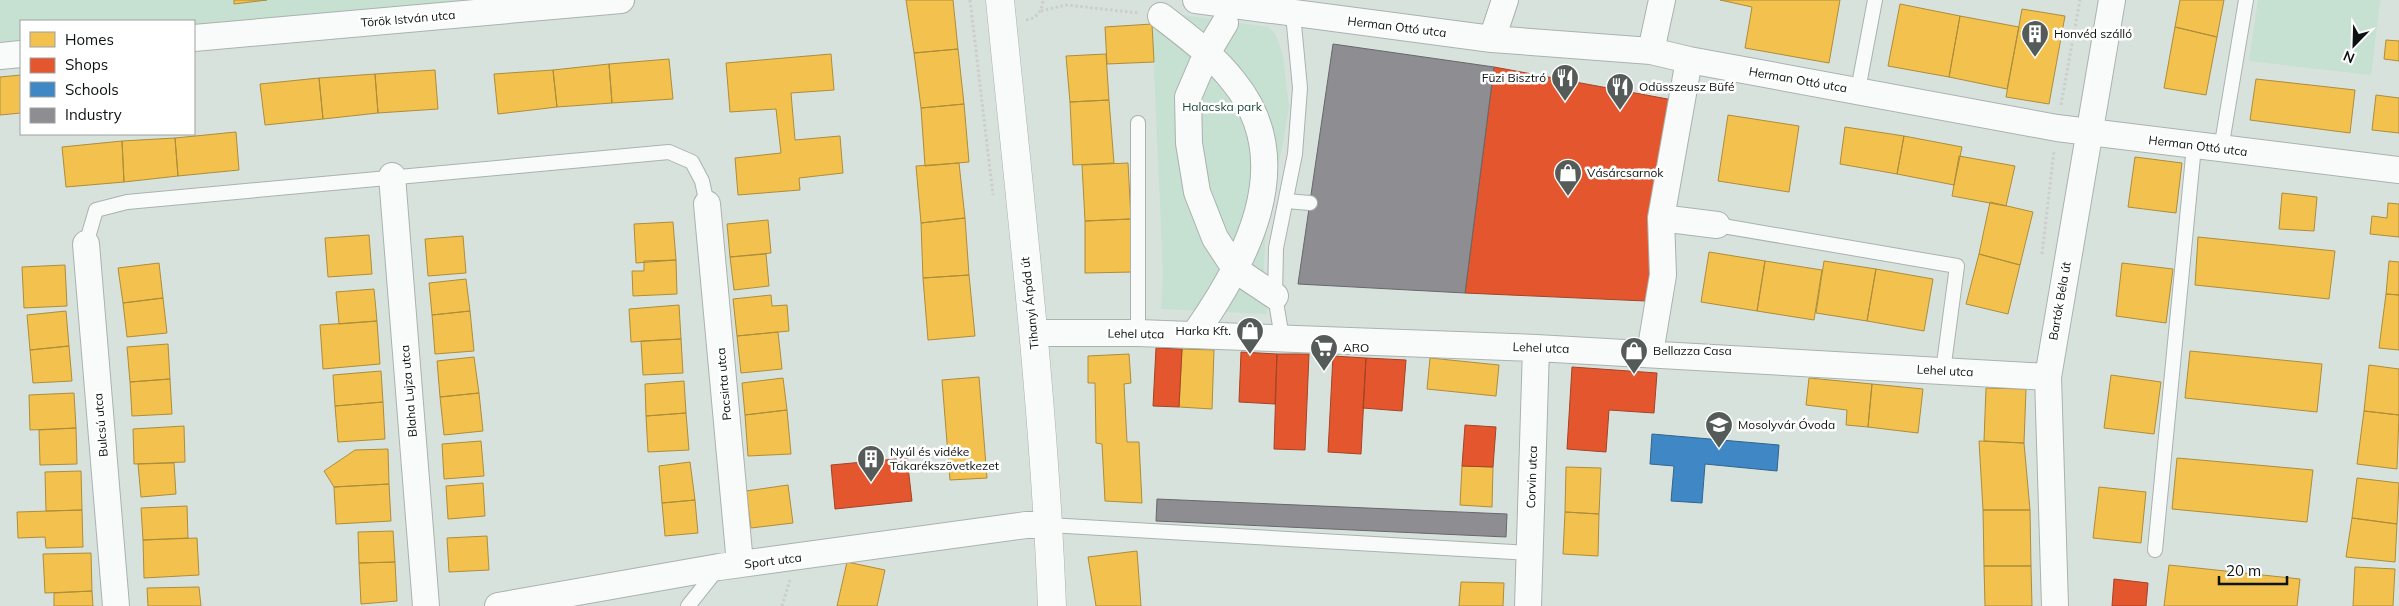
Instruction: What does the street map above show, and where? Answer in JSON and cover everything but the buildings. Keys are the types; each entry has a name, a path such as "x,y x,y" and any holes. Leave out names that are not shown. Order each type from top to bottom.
{"street":[{"name":"Török István utca","path":"195,38 621,0"},
{"name":"Tihanyi Árpád út","path":"1000,0 1034,333 1049,525 1052,606"},
{"name":"Herman Ottó utca","path":"1196,0 1268,5 1293,14 1492,39 1652,51 1689,60 2057,128 2399,170"},
{"path":"1492,39 1505,0"},
{"path":"1652,51 1662,0"},
{"name":"Bartók Béla út","path":"2055,606 2048,377 2112,0"},
{"path":"1161,16 1207,53 1235,82 1252,110 1265,147 1263,186 1256,221 1236,270 1221,298 1194,335"},
{"path":"1226,23 1207,53 1188,97 1189,143 1197,192 1216,238 1236,270 1276,296"},
{"path":"0,56 20,54"},
{"path":"1650,353 1663,275 1661,218 1689,60"},
{"name":"Blaha Lujza utca","path":"392,176 426,606"},
{"name":"Pacsirta utca","path":"708,204 730,566"},
{"path":"1661,218 1717,225"},
{"name":"Bulcsú utca","path":"86,244 116,606"},
{"name":"Lehel utca","path":"1034,333 1138,333 1536,348 2048,377"},
{"name":"Corvin utca","path":"1528,606 1536,348"},
{"name":"Sport utca","path":"498,606 730,566 1026,525 1049,525"}],"lane":[{"path":"1858,90 1876,0"},
{"path":"2221,149 2246,0"},
{"path":"1282,338 1276,296 1276,248 1295,154 1300,88 1293,14"},
{"path":"1138,123 1138,333"},
{"path":"2155,550 2194,146"},
{"path":"86,244 96,210 127,202 392,176 669,152 692,162 702,181 708,204"},
{"path":"1286,201 1310,202"},
{"path":"1717,225 1958,266 1943,371"},
{"path":"1049,525 1530,553"},
{"path":"688,606 730,566"}],"path":[{"path":"970,0 974,29"},
{"path":"2041,263 2057,128 2080,0"}],"green space":[{"path":"0,0 491,0 195,28 195,20 20,20 20,44 0,46"},
{"path":"2258,0 2380,0 2371,75 2249,61"},
{"name":"Halacska park","path":"1154,11 1269,27 1276,35 1283,56 1289,107 1267,217 1264,263 1267,314 1161,309 1163,274 1152,24"}],"place":[{"name":"Honvéd szálló","path":"2035,58"},
{"name":"Füzi Bisztró","path":"1565,102"},
{"name":"Odüsszeusz Büfé","path":"1620,111"},
{"name":"Vásárcsarnok","path":"1568,197"},
{"name":"Harka Kft.","path":"1250,355"},
{"name":"ARO","path":"1324,372"},
{"name":"Bellazza Casa","path":"1634,375"},
{"name":"Mosolyvár Óvoda","path":"1719,449"},
{"name":"Nyúl és vidéke Takarékszövetkezet","path":"871,483"}]}
